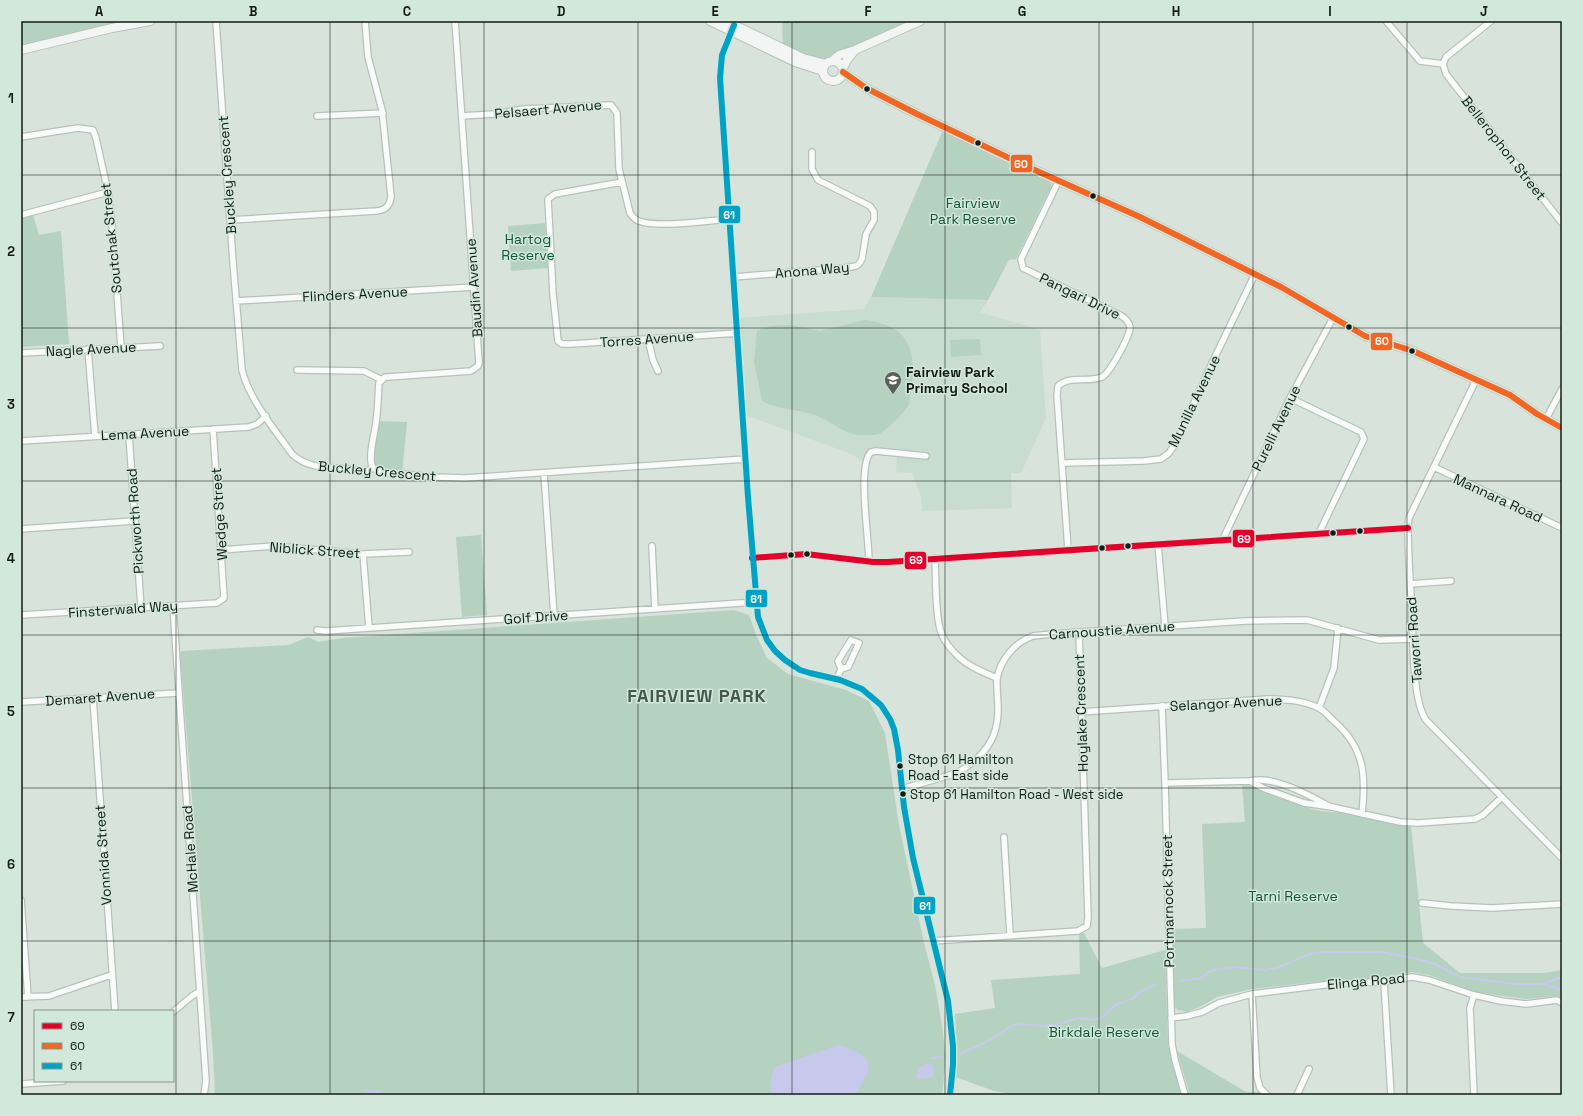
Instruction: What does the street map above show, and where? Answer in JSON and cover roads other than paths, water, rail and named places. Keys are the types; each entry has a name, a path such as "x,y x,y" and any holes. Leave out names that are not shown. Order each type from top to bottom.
{"street":[{"path":"21,50 112,28 150,21"},
{"name":"Buckley Crescent","path":"216,21 240,354 244,379 252,396 292,454 304,463 311,466 356,469 364,472 373,468 381,472 465,478 746,458"},
{"path":"230,220 376,211 385,209 389,204 391,196 383,113 368,57 365,21"},
{"name":"Baudin Avenue","path":"382,380 388,377 471,372 479,363 455,21"},
{"path":"710,21 733,28 824,68"},
{"path":"726,21 733,28"},
{"path":"824,68 839,54 855,50 920,21"},
{"path":"1386,21 1420,61 1443,64 1446,57 1491,21"},
{"path":"733,28 726,44 720,67 752,558 758,617 763,633 778,654 800,670 837,679 862,689 876,700 886,712 896,737 902,789 913,858 933,941 944,978 952,1026 954,1065 950,1095"},
{"path":"824,68 826,78 833,81 841,78 847,60 855,50"},
{"path":"833,60 841,64 843,70 866,88 911,111 1140,216 1281,287 1365,336 1413,351 1510,395 1562,428"},
{"name":"Bellerophon Street","path":"1443,64 1446,74 1562,223"},
{"name":"Pelsaert Avenue","path":"462,116 494,114 524,109 611,105 617,113 619,169 630,213 637,221 669,224 730,219"},
{"path":"317,116 383,113"},
{"name":"Soutchak Street","path":"21,137 78,128 93,130 108,192 112,225 120,347"},
{"name":"Anona Way","path":"734,277 845,268 860,264 866,234 874,220 874,212 870,206 818,180 812,169 812,152"},
{"name":"Pangari Drive","path":"1059,180 1021,259 1023,268 1120,315 1126,319 1130,326 1127,336 1107,374 1101,377 1066,380 1058,386 1057,395 1068,549"},
{"name":"Torres Avenue","path":"622,182 555,194 548,199 553,294 558,341 562,344 571,344 738,333"},
{"path":"21,214 108,192"},
{"name":"Munilla Avenue","path":"1063,463 1144,461 1161,458 1169,453 1176,443 1213,361 1255,274"},
{"name":"Flinders Avenue","path":"236,301 474,287"},
{"name":"Purelli Avenue","path":"1223,539 1290,398 1333,318"},
{"path":"648,339 653,360 658,371"},
{"name":"Nagle Avenue","path":"21,354 120,347 160,346"},
{"path":"88,349 95,436"},
{"path":"297,370 364,372 382,380 379,383 377,421 371,450 371,462 373,468"},
{"name":"Taworri Road","path":"1476,380 1409,518 1410,584 1417,692 1422,713 1426,720 1562,858"},
{"path":"1546,419 1562,389"},
{"path":"1290,398 1361,432 1364,439 1319,533"},
{"name":"Lema Avenue","path":"21,441 249,427 257,424 266,416"},
{"name":"Wedge Street","path":"213,429 224,598"},
{"name":"Pickworth Road","path":"129,435 141,607"},
{"path":"869,561 864,476 867,457 871,452 876,451 926,456"},
{"name":"Mannara Road","path":"1434,467 1562,528"},
{"path":"544,473 554,616"},
{"path":"21,529 134,521"},
{"path":"752,558 806,554 888,562 1068,549 1408,528"},
{"path":"1158,544 1165,626"},
{"name":"Niblick Street","path":"221,550 274,546 363,554 410,552"},
{"path":"652,546 655,609"},
{"path":"363,554 369,628"},
{"path":"935,558 938,619 942,634 950,647 964,661 974,668 998,678"},
{"path":"1410,584 1451,581"},
{"name":"Finsterwald Way","path":"21,615 217,603 224,598"},
{"name":"Golf Drive","path":"317,630 324,631 756,602"},
{"name":"McHale Road","path":"173,606 205,1093"},
{"name":"Carnoustie Avenue","path":"902,789 957,773 964,769 986,749 998,721 998,678 1005,659 1016,646 1027,639 1041,635 1079,632 1297,619 1307,620 1379,640 1413,639"},
{"path":"1319,708 1334,668 1338,628"},
{"name":"Hoylake Crescent","path":"933,941 1010,934 1078,931 1087,926 1088,916 1079,632"},
{"path":"837,679 841,669 838,661 851,640 859,643 848,667 841,669"},
{"name":"Demaret Avenue","path":"21,702 179,693"},
{"name":"Vonnida Street","path":"93,698 115,1010"},
{"name":"Selangor Avenue","path":"1081,712 1284,699 1295,700 1319,708 1347,733 1356,749 1363,771 1364,794 1362,814"},
{"name":"Portmarnock Street","path":"1162,706 1172,1044 1185,1095"},
{"path":"1250,781 1263,788 1314,806 1332,807 1400,822 1475,819 1483,815 1502,797"},
{"path":"1165,782 1267,781 1305,792 1332,807"},
{"path":"1004,837 1010,934"},
{"path":"21,900 28,997"},
{"path":"1422,902 1451,906 1492,908 1562,904"},
{"path":"21,997 49,996 112,975"},
{"name":"Elinga Road","path":"1171,1018 1202,1012 1219,1003 1252,994 1340,983 1384,982 1412,977 1429,980 1474,995 1501,1001 1526,1004 1557,1000 1562,1003"},
{"path":"1384,982 1391,1095"},
{"path":"174,1011 199,992"},
{"path":"1252,994 1257,1077 1260,1088 1267,1095"},
{"path":"1474,995 1470,1008 1474,1095"},
{"path":"1297,1095 1309,1069"},
{"path":"21,1084 49,1082"}],"water":[{"path":"838,1045 844,1046 863,1056 869,1066 866,1077 856,1095 771,1095 772,1076 774,1069 777,1066"},
{"path":"925,1064 932,1064 934,1070 933,1077 917,1079 916,1077 919,1067"},
{"path":"370,1090 381,1091 385,1095 359,1095"}],"waterway":[{"path":"1181,981 1202,978 1208,972 1223,968 1236,967 1265,970 1279,967 1307,955 1321,952 1381,952 1435,964 1460,977 1514,984 1543,984 1562,990"},
{"path":"1543,984 1562,977"},
{"path":"960,1054 992,1039 1013,1025 1022,1024 1043,1026 1078,1018 1094,1020 1101,1018 1115,1005 1134,998 1141,991 1157,984"},
{"path":"933,1058 943,1057"}],"place":[{"name":"Fairview Park Primary School","path":"893,395"},
{"name":"Stop 61 Hamilton Road - East side","path":"900,766"},
{"name":"Stop 61 Hamilton Road - West side","path":"903,794"}],"district":[{"name":"FAIRVIEW PARK","path":"697,696"}],"park label":[{"name":"Fairview Park Reserve","path":"973,212"},
{"name":"Hartog Reserve","path":"528,248"},
{"name":"Tarni Reserve","path":"1293,896"},
{"name":"Birkdale Reserve","path":"1104,1032"}]}
